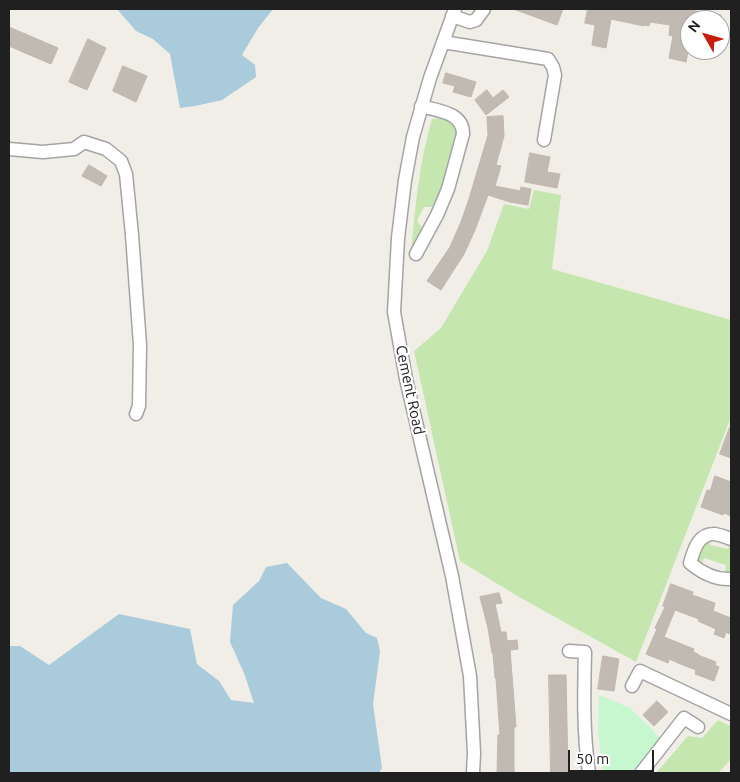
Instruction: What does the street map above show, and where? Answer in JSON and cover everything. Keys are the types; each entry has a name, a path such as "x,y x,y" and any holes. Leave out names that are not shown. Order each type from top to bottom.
{"street":[{"path":"453,12 470,22 476,20 484,9"},
{"name":"Cement Road","path":"453,12 421,106 413,137 405,180 398,238 394,312 406,379 452,576 468,668 474,753 473,773"},
{"path":"442,42 548,59 555,75 544,140"},
{"path":"416,254 437,216 448,189 463,134 463,128 455,116 421,106"},
{"path":"9,149 43,152 74,149 84,142 106,149 121,161 126,174 140,345 139,406 136,414"},
{"path":"731,539 715,534 704,536 696,544 690,563 701,572 723,580 731,579"},
{"path":"569,651 585,652 585,727 589,773"},
{"path":"632,686 640,670 731,714"},
{"path":"641,773 684,718 698,727"}],"green space":[{"path":"441,118 454,122 458,133 441,194 432,207 424,207 417,221 421,226 423,234 411,254 424,152 432,119"},
{"path":"534,190 561,195 552,269 731,320 731,417 636,662 519,597 460,561 414,351 441,328 487,251 504,204 529,209"},
{"path":"707,542 710,542 710,545 728,549 729,546 731,547 731,571 726,574 726,565 704,558 701,565 700,553"},
{"path":"599,695 630,708 662,741 635,773 604,773 598,733"},
{"path":"718,720 731,726 731,759 718,773 656,773 688,736 702,738"}],"water":[{"path":"117,9 273,9 258,28 242,55 255,65 256,77 222,100 180,108 170,54 153,39 136,31"},
{"path":"287,563 321,598 346,609 366,633 377,638 380,651 373,704 382,768 379,773 9,773 9,646 20,646 49,665 119,614 190,629 197,664 219,681 231,700 254,703 244,673 230,642 233,605 259,581 266,567"}],"building":[{"path":"516,9 563,9 557,25"},
{"path":"588,9 690,9 680,10 680,60 686,60 686,62 669,58 673,36 669,35 670,25 650,22 649,26 644,26 611,19 606,48 592,45 595,25 585,23"},
{"path":"9,27 58,48 51,64 9,46"},
{"path":"88,39 106,48 87,90 69,82"},
{"path":"123,66 147,76 136,102 113,91"},
{"path":"446,73 476,82 471,97 453,92 455,86 443,83"},
{"path":"487,90 493,98 503,90 509,97 486,115 475,100"},
{"path":"503,116 504,136 496,165 501,166 495,186 520,191 521,187 531,189 528,205 488,195 464,254 441,290 427,281 450,247 461,222 488,135 487,117"},
{"path":"530,153 550,157 547,172 560,174 557,188 525,182"},
{"path":"89,165 107,176 101,186 82,176"},
{"path":"731,427 731,458 720,454"},
{"path":"715,476 731,482 731,516 701,507 707,490 710,491"},
{"path":"671,584 693,592 692,595 715,603 713,611 731,618 729,634 726,632 724,638 714,634 716,629 698,621 699,619 675,610 664,637 694,649 693,652 698,655 716,662 715,665 719,667 714,681 695,674 696,670 669,659 668,663 646,654 665,607 663,606"},
{"path":"499,593 502,603 495,604 501,632 506,632 507,641 517,640 518,649 510,650 516,727 514,727 514,773 497,773 498,735 500,735 496,678 493,653 480,597"},
{"path":"603,656 619,659 614,691 598,689"},
{"path":"549,675 566,675 568,773 551,773"},
{"path":"657,701 668,712 654,726 643,715"}]}
